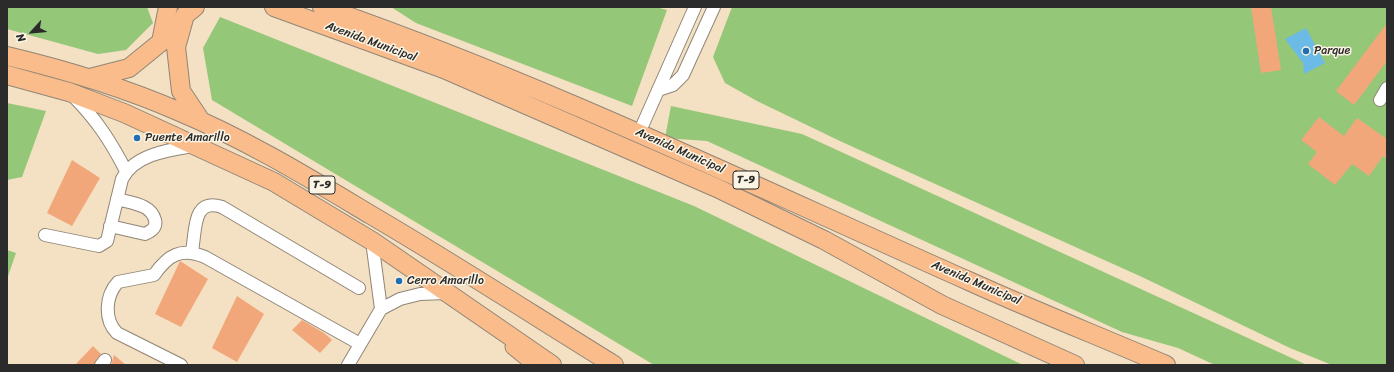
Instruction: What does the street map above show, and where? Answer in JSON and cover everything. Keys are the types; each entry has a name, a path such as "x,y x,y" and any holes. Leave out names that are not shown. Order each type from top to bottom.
{"highway":[{"path":"90,78 129,68 161,42 168,7"},
{"path":"195,7 185,15 176,47 181,91 201,122"},
{"name":"Avenida Municipal","path":"274,7 444,69 717,188 824,240 942,305 1074,365"},
{"name":"Avenida Municipal","path":"322,7 352,13 639,133 972,283 1166,365"},
{"name":"T-9","path":"7,56 90,78 181,112 236,138 310,178 429,249 614,365"},
{"name":"T-9","path":"7,75 69,92 124,113 274,182 372,241 453,298"},
{"path":"453,298 552,365"}],"main road":[{"name":"T-9","path":"453,298 535,365"}],"street":[{"path":"639,133 696,7"},
{"path":"658,90 673,85 683,75 714,7"},
{"path":"1380,100 1387,88"},
{"path":"69,92 106,135 113,145 126,171"},
{"path":"45,236 99,246 107,241 122,179 126,171 141,161 157,154 193,146"},
{"path":"110,226 145,234 154,228 156,223 154,216 146,208 117,199"},
{"path":"192,251 199,212 203,207 214,204 222,207 359,288"},
{"path":"372,241 381,309"},
{"path":"181,365 117,333 111,327 107,314 112,292 118,282 154,275 160,265 173,256 192,251 360,344"},
{"path":"348,365 381,309 400,299 420,294 453,298"}],"green space":[{"path":"7,7 147,7 153,23 126,50 98,54 7,29"},
{"path":"391,7 656,7 667,10 632,106 416,23"},
{"path":"732,7 1387,7 1387,365 1332,365 1290,348 1142,277 842,142 757,101 725,83 713,57"},
{"path":"220,17 694,206 1023,365 654,365 212,100 203,48"},
{"path":"7,103 46,111 22,177 7,180"},
{"path":"671,106 802,134 1307,365 1215,365 1178,348 1122,332 707,141 665,138"},
{"path":"7,250 16,253 7,279"}],"water":[{"name":"Parque","path":"1306,28 1325,63 1304,74 1303,63 1285,39"}],"building":[{"path":"1251,7 1271,7 1281,70 1261,73"},
{"path":"1387,23 1387,61 1354,105 1336,91"},
{"path":"1319,117 1344,136 1357,118 1387,139 1387,159 1383,156 1369,176 1352,164 1335,185 1308,164 1317,152 1301,140"},
{"path":"72,160 100,178 72,226 47,213"},
{"path":"180,261 208,279 181,327 155,314"},
{"path":"237,296 264,314 237,362 212,348"},
{"path":"302,320 324,333 332,340 320,353 292,330"},
{"path":"93,346 101,354 94,365 75,365"},
{"path":"114,355 126,365 111,365"}],"place":[{"name":"Parque","path":"1306,51"},
{"name":"Puente Amarillo","path":"137,138"},
{"name":"Cerro Amarillo","path":"399,281"}]}
